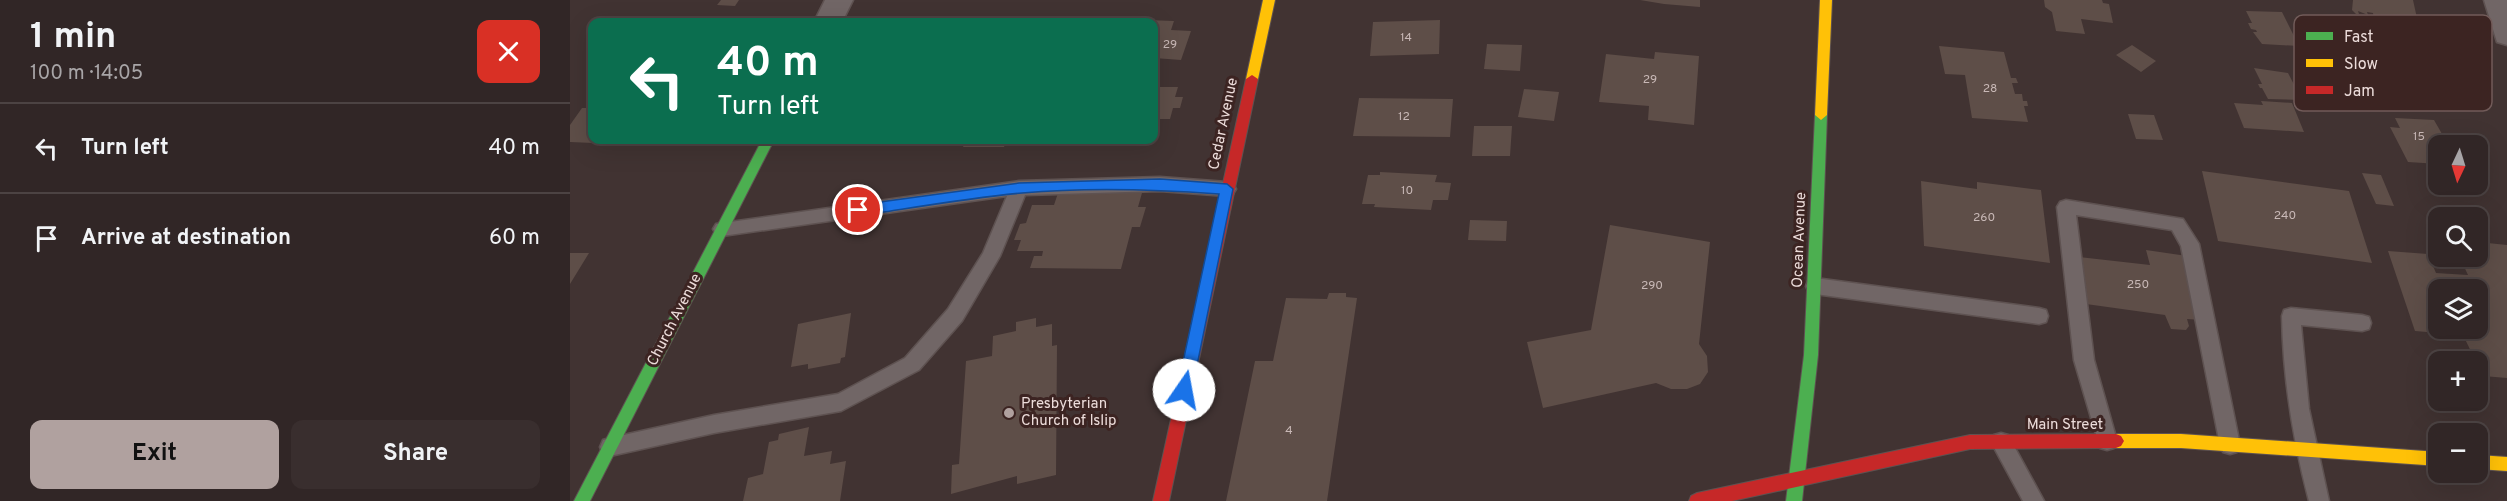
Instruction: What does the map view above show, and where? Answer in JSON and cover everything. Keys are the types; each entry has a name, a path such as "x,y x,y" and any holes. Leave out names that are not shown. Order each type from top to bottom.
{"street":[{"path":"830,18 839,0"},
{"name":"Cedar Avenue","path":"1161,501 1269,0"},
{"name":"Ocean Avenue","path":"1794,501 1811,355 1826,0"},
{"path":"2498,0 2507,35"},
{"name":"Church Avenue","path":"582,501 766,144"},
{"name":"Main Street","path":"1697,501 1970,442 2181,441 2428,458"},
{"path":"2488,463 2507,464"}],"lane":[{"path":"722,229 1019,188 1160,184 1227,189"},
{"path":"610,447 714,424 841,402 912,364 955,315 992,256 1019,188"},
{"path":"2107,441 2084,360 2066,207 2177,224 2190,244 2230,445"},
{"path":"1815,286 1870,291 2039,316"},
{"path":"2319,501 2304,448 2291,352 2290,316 2362,323"},
{"path":"2001,441 2034,501"}],"building":[{"path":"721,0 739,0 735,6 717,5"},
{"path":"1640,0 1700,0 1700,7 1664,4"},
{"path":"2044,0 2102,0 2103,3 2109,4 2113,23 2081,19 2085,34 2056,31 2052,12 2045,7"},
{"path":"2353,0 2413,0 2416,15 2373,15 2367,12 2368,15 2358,11 2359,14 2356,14 2352,10"},
{"path":"2246,11 2282,12 2294,36 2294,46 2262,44 2253,32 2257,32 2256,30 2251,29 2248,23 2252,23"},
{"path":"1158,20 1174,21 1171,30 1191,31 1181,60 1158,58"},
{"path":"1440,20 1439,54 1370,56 1373,22"},
{"path":"1487,44 1522,45 1520,71 1484,69"},
{"path":"2132,45 2156,61 2141,72 2116,55"},
{"path":"1939,46 2004,52 2011,78 2016,78 2018,83 2012,83 2015,94 2022,94 2023,101 2027,101 2028,106 2024,106 2028,122 1972,118 1965,75 1945,74"},
{"path":"1655,52 1699,56 1694,125 1648,120 1649,106 1599,102 1606,54 1654,59"},
{"path":"2254,68 2288,73 2294,85 2294,100 2268,99 2258,84 2262,84"},
{"path":"1158,87 1178,87 1175,97 1183,97 1180,108 1173,108 1170,119 1158,119"},
{"path":"1524,89 1559,92 1554,121 1518,117"},
{"path":"1359,98 1453,99 1450,137 1353,136"},
{"path":"2261,101 2292,103 2304,132 2244,128 2234,103 2263,105"},
{"path":"582,108 588,108 588,143 570,142 570,125"},
{"path":"2128,114 2154,115 2163,140 2136,139"},
{"path":"2395,118 2434,120 2443,135 2428,135 2428,163 2408,162 2390,127 2400,128"},
{"path":"1474,126 1512,126 1510,156 1472,156"},
{"path":"964,144 1005,144 1004,147 963,147"},
{"path":"2202,171 2349,191 2372,263 2218,241"},
{"path":"1380,172 1437,175 1435,182 1451,183 1448,200 1433,200 1431,210 1374,207 1375,204 1362,204 1368,175 1380,175"},
{"path":"2362,173 2381,175 2394,206 2376,204"},
{"path":"1921,181 1977,189 1977,182 2041,190 2050,263 1924,246"},
{"path":"1058,193 1142,193 1138,207 1146,207 1140,227 1132,227 1121,269 1030,268 1034,256 1042,256 1043,251 1017,251 1021,240 1014,240 1020,224 1026,223 1032,205 1054,205"},
{"path":"1470,220 1507,221 1506,241 1468,240"},
{"path":"1610,225 1710,242 1699,344 1707,356 1708,372 1700,384 1687,389 1671,389 1656,383 1543,408 1527,342 1591,330"},
{"path":"2488,243 2507,245 2507,378 2488,376 2488,351 2471,351 2465,339 2488,339 2488,279 2428,279 2428,332 2415,331 2388,251 2428,254 2428,267 2433,267 2436,273 2468,275 2464,267 2488,267"},
{"path":"2146,250 2187,256 2202,320 2187,319 2189,326 2186,330 2171,329 2165,315 2086,304 2079,257 2150,265"},
{"path":"570,253 589,253 570,284"},
{"path":"1329,293 1346,293 1346,297 1357,298 1327,501 1226,501 1255,361 1273,361 1286,298 1327,299"},
{"path":"851,313 845,357 841,358 840,363 808,369 808,364 791,367 798,324"},
{"name":"Presbyterian Church of Islip","path":"1036,318 1036,327 1052,324 1052,346 1057,345 1056,475 1017,484 1017,476 951,494 952,465 959,464 966,361 992,356 993,336 1016,331 1016,322"},
{"path":"809,427 804,456 832,451 830,464 846,461 840,501 743,501 748,478 763,474 769,442 778,440 779,434"}],"traffic: fast":[{"path":"1794,501 1811,355 1821,115"},
{"path":"582,501 766,144"}],"traffic: slow":[{"path":"1252,79 1269,0"},
{"path":"1821,115 1826,0"},
{"path":"2116,441 2181,441 2428,458"},
{"path":"2488,463 2507,464"}],"traffic: jam":[{"path":"1161,501 1252,79"},
{"path":"1697,501 1970,442 2116,441"}],"place":[{"name":"Presbyterian Church of Islip","path":"1009,413"}],"route":[{"path":"858,210 1019,188 1060,185 1160,184 1227,189 1184,390"}]}
